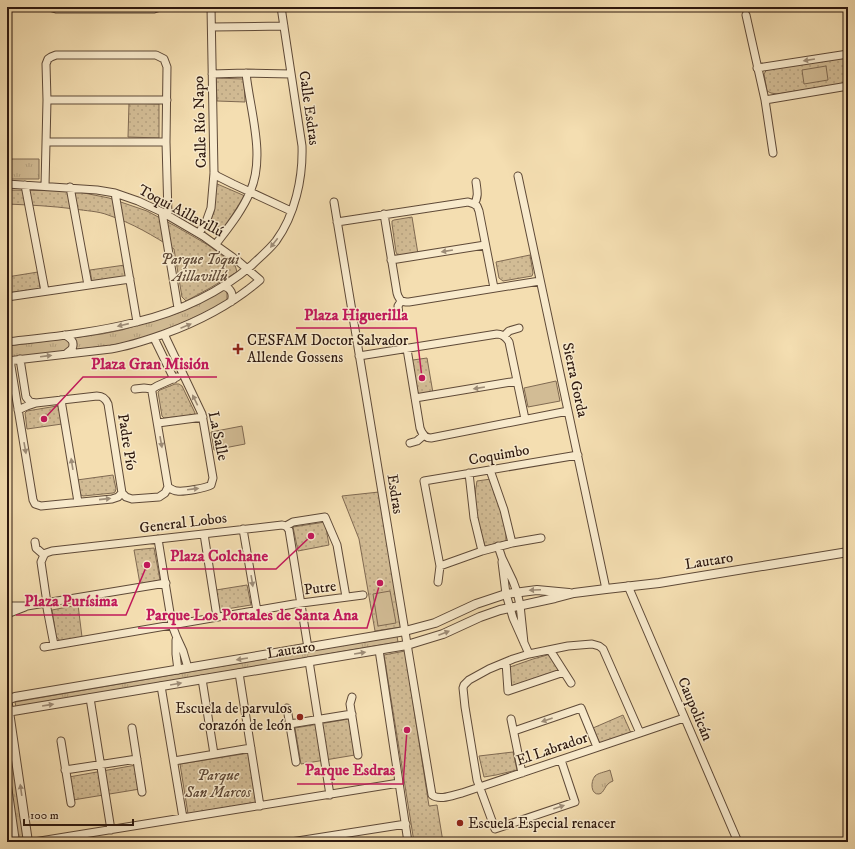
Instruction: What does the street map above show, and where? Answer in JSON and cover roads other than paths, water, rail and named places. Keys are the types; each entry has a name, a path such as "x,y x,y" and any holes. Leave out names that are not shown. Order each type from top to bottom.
{"street":[{"path":"49,7 56,9 154,9 160,7"},
{"name":"Calle Río Napo","path":"212,7 214,173 217,176 291,211"},
{"name":"Calle Esdras","path":"7,340 65,335 103,329 137,322 162,314 192,302 234,279 267,251 275,242 284,229 291,211 297,191 302,154 281,7"},
{"path":"746,14 765,100 773,153"},
{"path":"212,27 284,26"},
{"path":"757,68 848,54"},
{"path":"45,186 47,100 46,64 48,59 56,55 156,55 164,60 167,67 165,214 178,308"},
{"path":"216,244 239,212 250,192 256,167 256,131 246,73"},
{"path":"212,74 291,74"},
{"path":"765,100 848,86"},
{"path":"47,100 166,100"},
{"path":"46,142 166,142"},
{"path":"199,233 206,222 211,208 214,173"},
{"name":"Sierra Gorda","path":"518,176 606,589"},
{"path":"474,204 478,195 476,182"},
{"name":"Toqui Aillavillú","path":"7,184 97,190 115,193 138,201 165,214 216,244 260,280 231,302"},
{"path":"25,185 45,291"},
{"path":"70,188 88,285"},
{"path":"115,193 137,322"},
{"name":"Esdras","path":"334,202 431,791"},
{"path":"337,222 468,202 474,204 479,211 494,288"},
{"path":"384,214 397,293 401,300 409,302 540,280"},
{"path":"392,260 485,245"},
{"path":"7,297 130,279"},
{"path":"18,410 8,361 127,346 154,338 194,322 217,311 231,302 231,292 228,288 223,286"},
{"path":"399,316 398,306 401,300"},
{"path":"504,336 509,331 519,328"},
{"name":"La Salle","path":"164,334 203,417 213,478 211,485 206,488 178,491 168,487"},
{"path":"359,356 497,334 504,336 509,342 526,419"},
{"path":"65,335 70,338 73,343 72,349 67,354"},
{"path":"154,338 174,378"},
{"path":"407,349 420,428 424,435 428,438 568,411"},
{"path":"20,359 26,397 30,402 36,404"},
{"path":"152,390 157,386 183,375"},
{"path":"415,398 517,381"},
{"path":"135,388 152,390"},
{"path":"122,493 126,497 132,499 159,496 165,493 168,487 152,390"},
{"name":"Padre Pío","path":"97,396 102,397 107,401 122,493 120,496 115,498 41,506 35,504 33,500 18,410 27,406 61,400 97,396"},
{"path":"61,400 78,502"},
{"path":"158,423 203,417"},
{"path":"410,443 417,441 424,435"},
{"name":"Coquimbo","path":"440,566 424,481 578,455"},
{"path":"490,470 504,510 512,543"},
{"path":"469,473 474,518 482,551"},
{"name":"General Lobos","path":"44,555 52,551 243,529 282,525 286,526 293,522 325,518 337,545 346,597"},
{"path":"286,526 289,530 308,648"},
{"path":"243,529 257,611"},
{"path":"204,534 217,617"},
{"path":"438,582 440,566 498,546 541,538"},
{"path":"158,539 172,625 176,638 183,651 188,668"},
{"path":"35,542 36,548 44,555 42,562 47,608 54,645"},
{"path":"498,546 513,581 520,605 524,643"},
{"name":"Lautaro","path":"8,712 407,645 443,634 480,617 510,607 574,593 667,582 848,552"},
{"path":"502,558 506,594 513,618 529,654"},
{"path":"7,606 27,606 166,583"},
{"name":"Caupolicán","path":"628,586 738,842"},
{"name":"Lautaro","path":"7,699 336,644 404,631 435,623 476,604 516,592 538,590 574,593"},
{"name":"Putre","path":"44,647 301,603 363,595"},
{"path":"7,614 27,606"},
{"path":"176,638 178,670"},
{"path":"336,644 337,657"},
{"path":"561,760 575,802 495,829 480,787 473,756 465,707 464,684 489,669 529,654 592,644 603,649 640,733"},
{"path":"379,650 408,842"},
{"path":"550,650 571,683"},
{"path":"309,661 330,794"},
{"path":"506,662 508,691 564,672"},
{"path":"239,673 260,806"},
{"path":"202,679 214,754"},
{"path":"102,683 104,696"},
{"path":"161,686 183,818"},
{"path":"352,697 350,704 358,755"},
{"path":"90,698 111,830"},
{"path":"7,699 28,842"},
{"path":"287,708 296,762"},
{"path":"514,731 581,708 597,747"},
{"path":"290,724 352,714"},
{"name":"El Labrador","path":"431,791 434,797 440,798 457,794 684,718"},
{"path":"511,719 522,773"},
{"path":"132,728 142,792"},
{"path":"61,741 71,803"},
{"path":"174,761 251,748"},
{"path":"65,770 137,759"},
{"path":"34,842 399,783"},
{"path":"7,786 15,842"},
{"path":"291,842 406,824"}],"place":[{"name":"CESFAM Doctor Salvador Allende Gossens","path":"238,349"},
{"name":"Plaza Higuerilla","path":"422,378"},
{"name":"Plaza Gran Misión","path":"44,419"},
{"name":"Plaza Colchane","path":"311,536"},
{"name":"Plaza Purísima","path":"147,565"},
{"name":"Parque Los Portales de Santa Ana","path":"380,583"},
{"name":"Escuela de parvulos corazón de león","path":"300,717"},
{"name":"Parque Esdras","path":"407,730"},
{"name":"Escuela Especial renacer","path":"460,823"}],"park label":[{"name":"Parque Toqui Aillavillú","path":"200,268"},
{"name":"Parque San Marcos","path":"218,784"}]}
